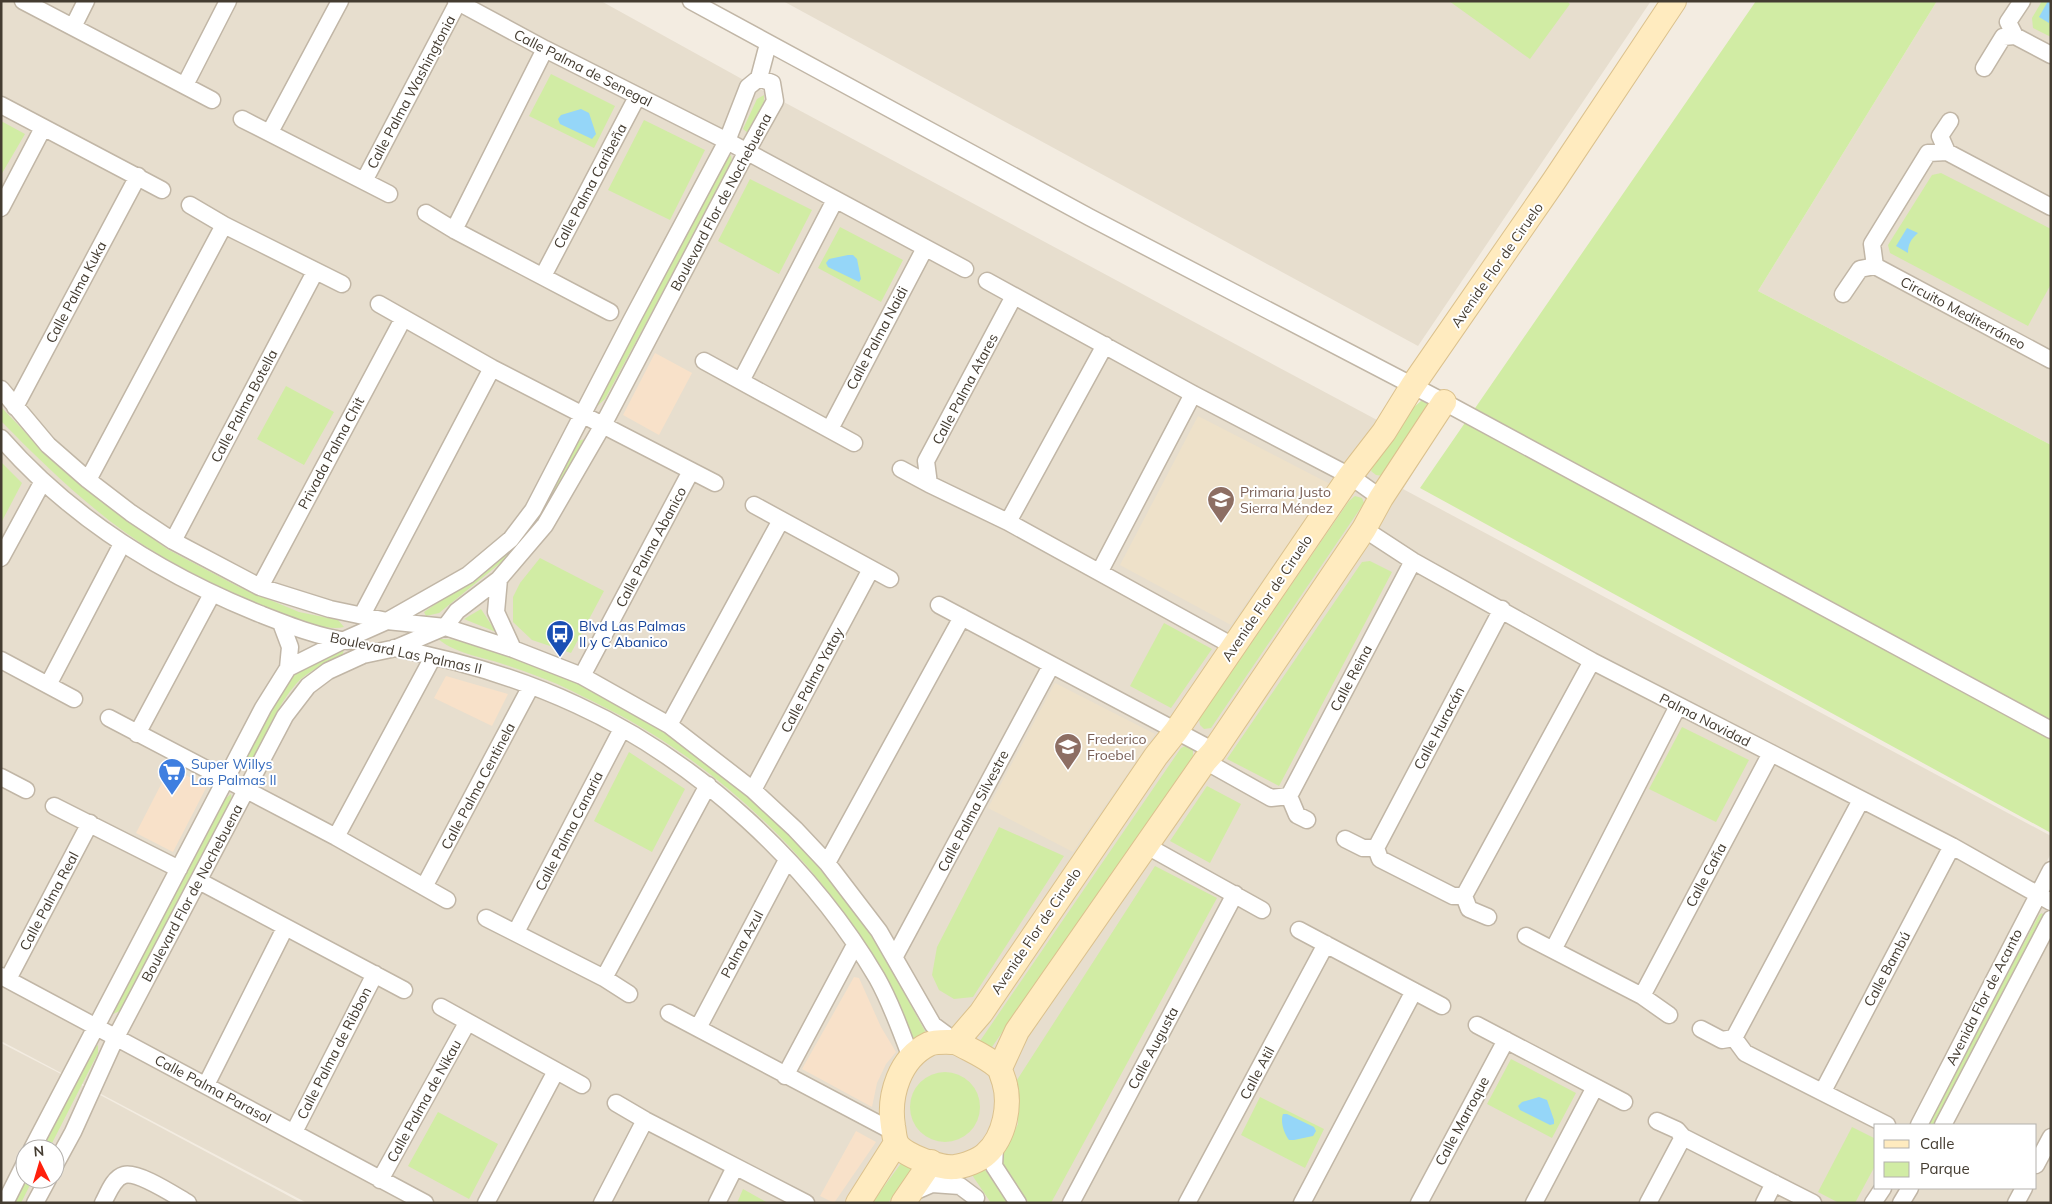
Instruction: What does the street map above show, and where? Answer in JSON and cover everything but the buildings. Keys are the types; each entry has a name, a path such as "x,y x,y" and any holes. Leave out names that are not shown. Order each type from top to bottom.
{"main road":[{"name":"Avenide Flor de Ciruelo","path":"956,1042 981,1013 1350,476 1384,432 1413,385 1554,181 1674,1"},
{"path":"1000,1068 956,1042 930,1044 911,1058 902,1070 892,1105 895,1138 905,1153 918,1159 954,1168 984,1156 995,1146 1007,1109 1007,1092 1000,1068 1017,1032 1210,756 1364,529 1381,498 1444,402"},
{"path":"858,1203 895,1138"},
{"path":"906,1198 930,1162"}],"street":[{"path":"23,1 212,100"},
{"path":"73,26 86,1"},
{"path":"184,85 228,1"},
{"path":"270,132 340,1"},
{"path":"691,1 1089,216 1413,385 2051,730"},
{"path":"2015,36 2008,22 2022,1"},
{"name":"Calle Palma Washingtonia","path":"364,181 457,2"},
{"name":"Calle Palma de Senegal","path":"457,2 545,49 727,141 835,200"},
{"path":"1984,68 2003,37 2015,36 2051,55"},
{"path":"759,78 768,44"},
{"path":"454,230 545,49"},
{"name":"Boulevard Flor de Nochebuena","path":"37,1139 180,869 262,708 288,668 387,621 468,575 511,539 533,510 582,413 727,141 748,87 759,78 772,83 775,101 603,426 546,525 498,579 457,611 445,627 396,648 363,655 328,671 308,686 285,716 246,790 116,1037 65,1147"},
{"name":"Calle Palma Caribeña","path":"544,276 637,96"},
{"path":"1,105 162,190"},
{"name":"Calle Palma Washingtonia","path":"242,119 389,194"},
{"path":"1947,152 1940,136 1950,121"},
{"path":"1,208 44,128"},
{"path":"1843,294 1860,269 1875,266 1872,244 1928,153 1947,152 2051,207"},
{"name":"Calle Palma Kuka","path":"15,407 138,176"},
{"path":"741,381 835,200 965,269"},
{"path":"190,205 224,225 342,284"},
{"path":"426,213 454,230 610,312"},
{"path":"88,480 224,225"},
{"name":"Calle Palma Naidi","path":"830,429 925,248"},
{"name":"Circuito Mediterráneo","path":"1875,266 2051,360"},
{"name":"Calle Palma Botella","path":"173,541 316,272"},
{"path":"987,281 1193,394 1350,476 1381,498"},
{"name":"Calle Palma Atares","path":"929,484 926,461 1014,296"},
{"path":"379,304 492,368 715,483"},
{"name":"Privada Palma Chit","path":"260,587 403,319"},
{"path":"1008,522 1105,345"},
{"path":"704,361 854,442"},
{"path":"362,615 390,579 492,368"},
{"name":"Boulevard Las Palmas II","path":"1,389 48,445 88,480 131,513 173,541 260,587 330,609 387,621 445,627 513,649 582,676 669,725 754,790 827,862 880,931 934,1025 956,1042"},
{"path":"1100,571 1193,394"},
{"name":"Boulevard Las Palmas II","path":"1,438 24,464 82,514 122,544 212,594 281,623 342,641 396,648 482,669 532,686 578,706 650,745 708,785 787,860 825,903 877,980 911,1058"},
{"path":"901,469 1008,522 1234,646"},
{"name":"Calle Palma Abanico","path":"582,676 691,471"},
{"path":"1,558 44,481"},
{"path":"754,505 890,579"},
{"path":"669,725 781,520"},
{"name":"Palma Navidad","path":"1364,529 1413,561 1502,609 1592,661 1952,846 2044,898"},
{"path":"48,685 122,544"},
{"name":"Calle Reina","path":"1289,796 1413,561"},
{"name":"Calle Palma Yatay","path":"754,790 871,569"},
{"path":"498,579 496,612 513,649"},
{"path":"137,734 212,594"},
{"path":"938,605 1176,731 1270,798 1289,796 1297,815 1307,820"},
{"name":"Calle Huracán","path":"1376,848 1502,609"},
{"path":"827,862 962,617"},
{"path":"281,623 290,647 288,668"},
{"path":"336,838 433,657"},
{"path":"1,660 74,699"},
{"path":"1488,917 1469,909 1464,896 1592,661"},
{"name":"Calle Palma Silvestre","path":"895,956 1051,666"},
{"name":"Calle Palma Centinela","path":"424,886 532,686"},
{"path":"1553,950 1678,706"},
{"path":"109,718 336,838 447,900"},
{"name":"Calle Palma Canaria","path":"516,932 622,729"},
{"name":"Calle Caña","path":"1642,996 1771,753"},
{"path":"1,776 26,790"},
{"path":"604,978 708,785"},
{"path":"1734,1038 1860,800"},
{"path":"54,806 180,869"},
{"name":"Calle Palma Real","path":"4,978 90,823"},
{"path":"1345,839 1363,848 1376,848 1380,859 1453,896 1464,896"},
{"path":"1147,846 1262,910"},
{"name":"Calle Bambú","path":"1823,1091 1952,846"},
{"name":"Palma Azul","path":"698,1028 787,860"},
{"name":"Avenida Flor de Acanto","path":"1919,1124 2044,898 2051,870"},
{"name":"Calle Palma de Ribbon","path":"199,882 404,990"},
{"name":"Calle Augusta","path":"1071,1203 1235,894"},
{"path":"486,918 604,978 629,994"},
{"name":"Avenida Flor de Acanto","path":"1944,1124 2051,919"},
{"path":"206,1085 285,928"},
{"path":"1299,930 1442,1006"},
{"path":"1526,936 1642,996 1669,1015"},
{"name":"Calle Atil","path":"1187,1203 1326,944"},
{"path":"784,1076 855,945"},
{"name":"Calle Palma de Ribbon","path":"294,1132 375,974"},
{"name":"Calle Palma Parasol","path":"4,978 426,1203"},
{"path":"1302,1203 1414,991"},
{"name":"Calle Palma de Nikau","path":"441,1007 582,1085"},
{"path":"670,1013 895,1138"},
{"name":"Calle Palma de Nikau","path":"380,1180 467,1023"},
{"path":"1478,1025 1624,1102"},
{"path":"1701,1029 1722,1040 1734,1038"},
{"path":"1734,1038 1745,1052 1885,1124"},
{"name":"Calle Marroque","path":"1419,1203 1506,1040"},
{"path":"486,1203 556,1071"},
{"path":"1534,1203 1595,1088"},
{"path":"616,1103 645,1120 806,1203"},
{"path":"602,1203 645,1120"},
{"path":"1658,1121 1677,1130 1683,1136 1813,1203"},
{"path":"1648,1203 1683,1136"},
{"path":"2037,1163 2051,1137"},
{"path":"995,1146 994,1166 1018,1203"},
{"path":"716,1203 735,1167"},
{"path":"954,1168 978,1201"},
{"path":"103,1203 113,1184 122,1175 134,1174 188,1203"},
{"path":"5,1203 15,1183"},
{"path":"1764,1203 1774,1183"},
{"path":"906,1198 932,1184 960,1186 978,1201"},
{"path":"35,1203 43,1189"},
{"path":"1874,1203 1882,1189"},
{"path":"1901,1203 1909,1189"},
{"path":"2016,1203 2023,1189"}],"shaded area":[{"path":"1,1 601,1 767,93 1377,420 1425,454 1403,489 2051,836 2051,853 2039,878 2051,884 2051,1203 307,1203 1,1041"},
{"path":"783,1 1651,1 1418,346"},
{"path":"1937,1 2051,1 2051,445 1758,291"},
{"path":"655,353 692,373 659,435 623,415"},
{"name":"Primaria Justo Sierra Méndez","path":"1198,416 1330,484 1231,625 1120,565"},
{"path":"446,676 508,694 492,726 434,698"},
{"name":"Frederico Froebel","path":"1055,683 1155,734 1073,852 988,808"},
{"path":"170,767 207,786 173,852 136,833"},
{"path":"854,977 859,978 881,1027 896,1052 886,1064 877,1083 872,1107 802,1069"},
{"path":"1,1043 59,1073 302,1203 1,1203"},
{"path":"856,1131 876,1142 834,1203 820,1196"}],"green space":[{"path":"1449,1 1567,1 1570,4 1530,59"},
{"path":"1756,1 1937,1 1758,291 2051,445 2051,833 1420,488"},
{"path":"2042,1 2051,1 2051,37 2033,28 2032,18"},
{"path":"551,74 615,106 594,148 529,116"},
{"path":"764,95 764,102 748,133 743,129 757,99"},
{"path":"644,120 705,150 670,220 608,190"},
{"path":"1,121 25,134 1,175"},
{"path":"731,155 732,163 605,399 596,407 601,394"},
{"path":"1941,173 2051,229 2051,284 2028,326 1890,253 1888,245 1932,175"},
{"path":"750,179 812,210 779,274 718,241"},
{"path":"840,227 903,260 881,302 818,268"},
{"path":"286,386 334,412 304,465 257,439"},
{"path":"1422,400 1429,404 1383,476 1376,475 1371,471 1375,462 1413,408"},
{"path":"1,407 46,454 86,489 167,549 239,587 299,612 338,620 344,627 336,628 316,625 268,608 187,570 139,542 97,511 38,458 1,421"},
{"path":"585,439 542,518 519,548 439,613 426,616 424,612 475,577 578,441"},
{"path":"1,462 22,483 1,523"},
{"path":"1355,496 1362,498 1364,503 1211,728 1204,729 1200,725 1199,719 1349,501"},
{"path":"540,558 604,591 571,653 532,640 513,622 513,597 520,583"},
{"path":"1370,561 1392,572 1279,786 1227,759 1362,562"},
{"path":"481,609 496,632 464,619"},
{"path":"1164,623 1212,649 1171,708 1130,686"},
{"path":"438,639 464,641 505,653 591,690 637,715 681,744 723,776 763,810 801,848 835,887 867,929 890,966 925,1031 921,1040 911,1037 887,981 841,908 784,841 753,810 720,782 649,732 564,687 525,671 454,649"},
{"path":"345,647 342,656 311,671 296,684 276,713 250,765 243,771 243,763 271,706 284,685 303,668"},
{"path":"1682,727 1749,760 1716,822 1649,789"},
{"path":"1185,746 1193,750 1193,756 992,1047 985,1048 980,1041 1181,748"},
{"path":"629,752 685,789 652,852 594,821"},
{"path":"1207,786 1241,804 1210,863 1170,841"},
{"path":"231,794 232,802 120,1011 113,1014 225,799"},
{"path":"999,827 1064,856 973,997 954,999 939,990 932,975 937,947"},
{"path":"1155,866 1217,898 1051,1203 1029,1203 1003,1165 1003,1153 1018,1124 1015,1083"},
{"path":"2042,913 2045,918 1936,1124 1928,1124 2039,915"},
{"path":"98,1045 98,1053 54,1139 46,1139 92,1049"},
{"path":"1511,1059 1576,1093 1552,1138 1487,1104"},
{"path":"945,1072 958,1075 970,1082 977,1094 980,1107 977,1120 970,1132 958,1139 945,1142 932,1139 920,1132 913,1120 910,1107 913,1094 920,1082 932,1075"},
{"path":"1260,1097 1324,1129 1305,1168 1241,1135"},
{"path":"438,1112 498,1144 469,1199 408,1166"},
{"path":"1852,1127 1874,1138 1874,1168 1855,1203 1839,1203 1818,1192"},
{"path":"902,1162 911,1165 911,1169 888,1203 872,1203"},
{"path":"983,1167 1008,1203 991,1203 970,1172"},
{"path":"21,1189 28,1189 21,1203 14,1203"},
{"path":"743,1189 768,1203 737,1203"}],"water":[{"path":"2048,1 2051,1 2049,23 2039,17"},
{"path":"581,109 589,113 596,134 592,139 560,124 558,119 561,115"},
{"path":"1907,228 1918,233 1910,242 1908,253 1896,246"},
{"path":"853,255 857,259 861,279 859,282 828,267 826,263 829,259"},
{"path":"1539,1097 1547,1100 1554,1124 1550,1125 1520,1110 1518,1106 1522,1102"},
{"path":"1283,1114 1287,1114 1314,1127 1316,1131 1313,1136 1289,1140 1283,1127"}],"place":[{"name":"Primaria Justo Sierra Méndez","path":"1221,524"},
{"name":"Blvd Las Palmas II y C Abanico","path":"560,658"},
{"name":"Frederico Froebel","path":"1068,771"},
{"name":"Super Willys Las Palmas II","path":"172,796"}]}
